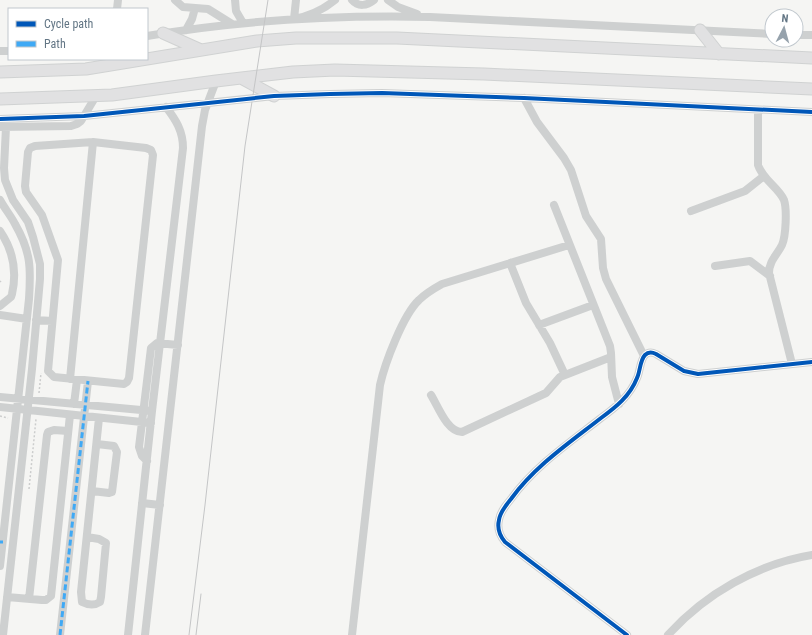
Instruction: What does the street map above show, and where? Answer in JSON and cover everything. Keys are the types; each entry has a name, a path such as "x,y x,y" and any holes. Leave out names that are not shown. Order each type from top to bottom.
{"main road":[{"path":"700,30 719,54"},
{"path":"164,33 201,50"},
{"path":"148,59 288,38 405,39 812,58"},
{"path":"0,72 86,69 140,60"},
{"path":"0,99 96,96 216,80 293,72 335,70 484,74 812,89"},
{"path":"241,78 274,96"}],"street":[{"path":"175,0 183,7 208,9 232,24"},
{"path":"235,0 236,11 243,23"},
{"path":"294,19 296,0"},
{"path":"294,19 313,14 335,0"},
{"path":"352,0 356,4 362,5 368,4 374,0"},
{"path":"388,0 406,10 430,17"},
{"path":"186,30 190,24 195,8"},
{"path":"148,36 232,24 294,19 351,17 430,17 764,34"},
{"path":"146,635 202,126 216,80"},
{"path":"0,119 84,116 274,96 382,93 524,98 812,112"},
{"path":"3,635 36,320 40,264 38,251 28,222 3,188 6,145 3,127 71,126 78,124 96,96"},
{"path":"524,98 537,122 568,163 586,216 602,239 603,268 606,279 644,356"},
{"path":"128,635 152,411 183,148 182,134 166,107"},
{"path":"758,110 759,169 782,196 785,204 785,236 771,264 770,276 792,364"},
{"path":"74,404 73,379 93,142"},
{"path":"93,142 146,148 151,150 153,155 129,378 127,382 119,384 54,377 48,371 58,260 42,215 26,192 25,186 28,152 30,148 35,146 93,142"},
{"path":"691,211 745,191 764,176"},
{"path":"0,200 25,243 29,257 30,272 27,319 1,542 0,566"},
{"path":"554,205 610,346 612,377 619,404"},
{"path":"0,231 10,249 14,272 14,289 11,297 0,306"},
{"path":"352,635 380,389 384,369 409,312 429,291 442,284 569,245"},
{"path":"715,266 748,261 770,276"},
{"path":"510,263 525,300 550,343 565,375"},
{"path":"539,325 593,305"},
{"path":"0,315 27,319"},
{"path":"36,320 52,321"},
{"path":"147,461 141,453 139,447 150,351 155,344 178,346"},
{"path":"628,635 505,542 501,537 498,525 504,508 514,494 538,468 619,404 633,387 644,356 648,353 653,353 684,371 698,374 812,362"},
{"path":"431,395 449,426 454,430 462,432 546,393 557,380 565,375 611,357"},
{"path":"60,635 88,381"},
{"path":"0,397 152,411"},
{"path":"0,408 151,423"},
{"path":"7,596 46,600 51,596 70,415"},
{"path":"87,537 99,539 106,544 100,602 93,605 82,602 81,598 87,537 97,444 99,418"},
{"path":"29,599 47,435 48,432 54,430 68,431"},
{"path":"92,491 112,492 117,452 114,446 97,444"},
{"path":"142,503 160,505"},
{"path":"668,635 687,615 730,585 753,573 778,563 812,555"}],"path":[{"path":"0,416 11,420"},
{"path":"19,488 41,490"}],"tram line":[{"path":"189,635 245,146 268,0"},
{"path":"196,635 201,594"}],"marked path":[{"path":"60,635 88,381"}],"cycle path":[{"path":"0,119 84,116 274,96 382,93 524,98 812,112"},
{"path":"627,635 505,542 500,535 498,526 504,509 520,487 542,465 622,401 631,390 638,375 642,360 647,353 655,353 684,371 698,374 812,362"}]}
